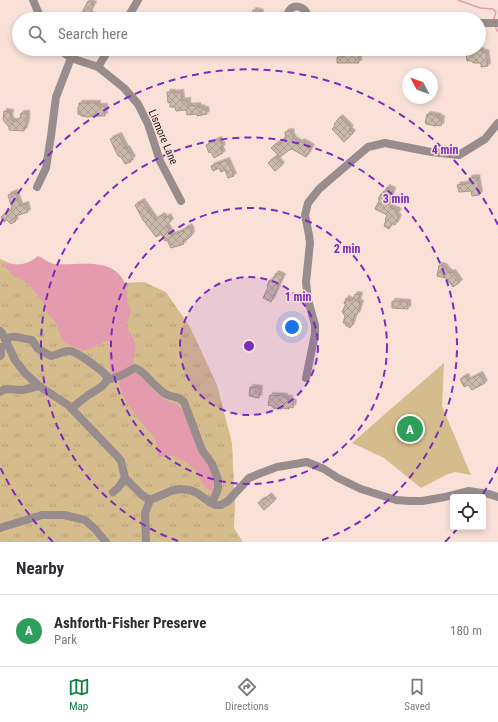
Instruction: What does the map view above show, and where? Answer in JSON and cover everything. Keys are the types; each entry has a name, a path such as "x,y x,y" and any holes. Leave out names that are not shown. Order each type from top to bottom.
{"street":[{"path":"33,0 38,12"},
{"path":"131,12 138,0"},
{"path":"289,12 290,9 297,6 301,7 307,12"},
{"path":"486,23 498,23"},
{"name":"Lismore Lane","path":"68,56 98,67 124,88 138,104 148,124 160,161 181,200"},
{"path":"98,67 105,56"},
{"path":"37,187 46,168 56,97 71,58"},
{"path":"306,378 315,334 315,326 306,286 310,243 310,235 305,215 308,203 319,189 368,147 386,143 431,152 459,155 484,139 498,123"},
{"path":"0,331 3,344 0,356"},
{"path":"3,344 9,337 15,336 32,340 38,349 51,356 71,351 103,372 107,376 107,380"},
{"path":"3,344 25,373 39,386 72,409 117,456 121,461 123,475 125,478 142,495 150,500"},
{"path":"72,409 86,396 100,388 107,380 120,376 135,368 139,369 155,386 168,396 180,398 184,402 202,450 212,464 218,479 218,489 212,503"},
{"path":"0,392 5,389 23,390 39,386"},
{"path":"146,542 145,513 150,500 170,491 180,489 190,490 216,505 221,505 228,500 249,478 277,467 307,462 324,468 338,478 361,489 396,500 422,501 468,491 498,497"},
{"path":"112,492 118,488 125,478"},
{"path":"0,528 42,515 64,514 85,520 106,542"}],"green space":[{"path":"0,259 30,271 122,283 144,282 166,292 190,327 217,385 232,443 235,507 234,528 243,542 0,542"},
{"path":"444,363 442,406 471,475 455,472 421,488 384,458 352,443"}],"shaded area":[{"path":"38,256 53,264 91,264 109,267 116,271 122,278 126,289 127,302 131,310 127,323 128,330 136,345 132,366 114,375 111,373 109,360 112,344 109,341 83,351 65,343 56,324 48,314 38,295 23,280 12,275 9,270 3,266 4,264 29,262"},
{"path":"131,373 136,373 142,376 150,387 167,401 178,404 186,416 209,463 216,485 213,490 211,491 205,487 196,471 183,461 171,456 160,457 157,454 157,446 154,438 134,413 122,393 120,381"}],"building":[{"path":"88,1 94,4 90,12 82,12"},
{"path":"486,52 488,66 481,67 481,63 467,61 466,56 486,56"},
{"path":"359,56 359,63 337,63 337,57"},
{"path":"167,92 181,92 182,101 188,100 188,106 198,105 199,108 202,107 202,109 206,109 207,114 197,116 197,114 187,115 186,110 176,111 175,107 170,107 170,102 168,103"},
{"path":"79,103 98,103 97,106 105,106 105,116 81,116 78,114"},
{"path":"4,111 11,112 10,117 12,121 17,121 20,118 21,113 27,113 27,121 24,131 9,130 9,127 3,120"},
{"path":"427,114 442,118 441,126 426,124"},
{"path":"340,117 351,128 349,129 353,133 344,142 332,129"},
{"path":"291,131 294,139 300,143 302,141 312,147 306,157 292,149 280,157 271,148 277,143 278,145 282,140 286,139 285,132"},
{"path":"119,135 133,159 130,160 131,162 125,164 121,157 118,156 110,139"},
{"path":"219,139 223,147 220,148 223,153 214,158 211,152 209,153 206,145"},
{"path":"275,157 282,165 275,171 268,163"},
{"path":"227,160 234,176 228,178 225,170 221,172 219,168 213,171 211,166"},
{"path":"477,177 479,195 472,196 471,191 459,192 457,185 470,183 469,178"},
{"path":"387,187 393,190 389,203 392,204 390,207 399,211 396,215 399,217 395,225 392,223 389,229 384,226 387,215 375,209 380,199 378,199 384,191 385,192"},
{"path":"15,192 20,206 26,204 28,212 14,218 16,221 11,224 7,220 4,222 1,217 12,209 8,195"},
{"path":"142,201 155,220 162,215 165,218 168,216 171,221 166,225 172,235 183,231 189,226 192,234 188,239 183,240 184,244 171,248 167,240 165,241 161,234 156,237 143,220 135,205"},
{"path":"439,265 444,266 450,273 453,272 460,282 453,287 446,278 437,276"},
{"path":"276,273 283,276 271,302 263,298 269,281 272,281"},
{"path":"355,294 360,295 358,302 361,303 350,328 345,325 346,323 343,323 345,316 342,312 346,304 344,304 346,298 352,301"},
{"path":"392,301 408,302 408,309 392,308"},
{"path":"480,374 485,383 472,390 468,385 464,387 460,379 466,376 468,380"},
{"path":"250,387 260,388 259,398 249,396"},
{"path":"270,395 285,396 285,398 290,398 290,401 294,402 293,408 273,408 273,406 268,405"},
{"path":"269,495 274,501 264,510 258,503"}],"waterway":[{"path":"458,0 480,8 493,9 496,12 494,19"},
{"path":"496,28 498,31"}],"place":[{"name":"Ashforth-Fisher Preserve","path":"410,429"}]}
